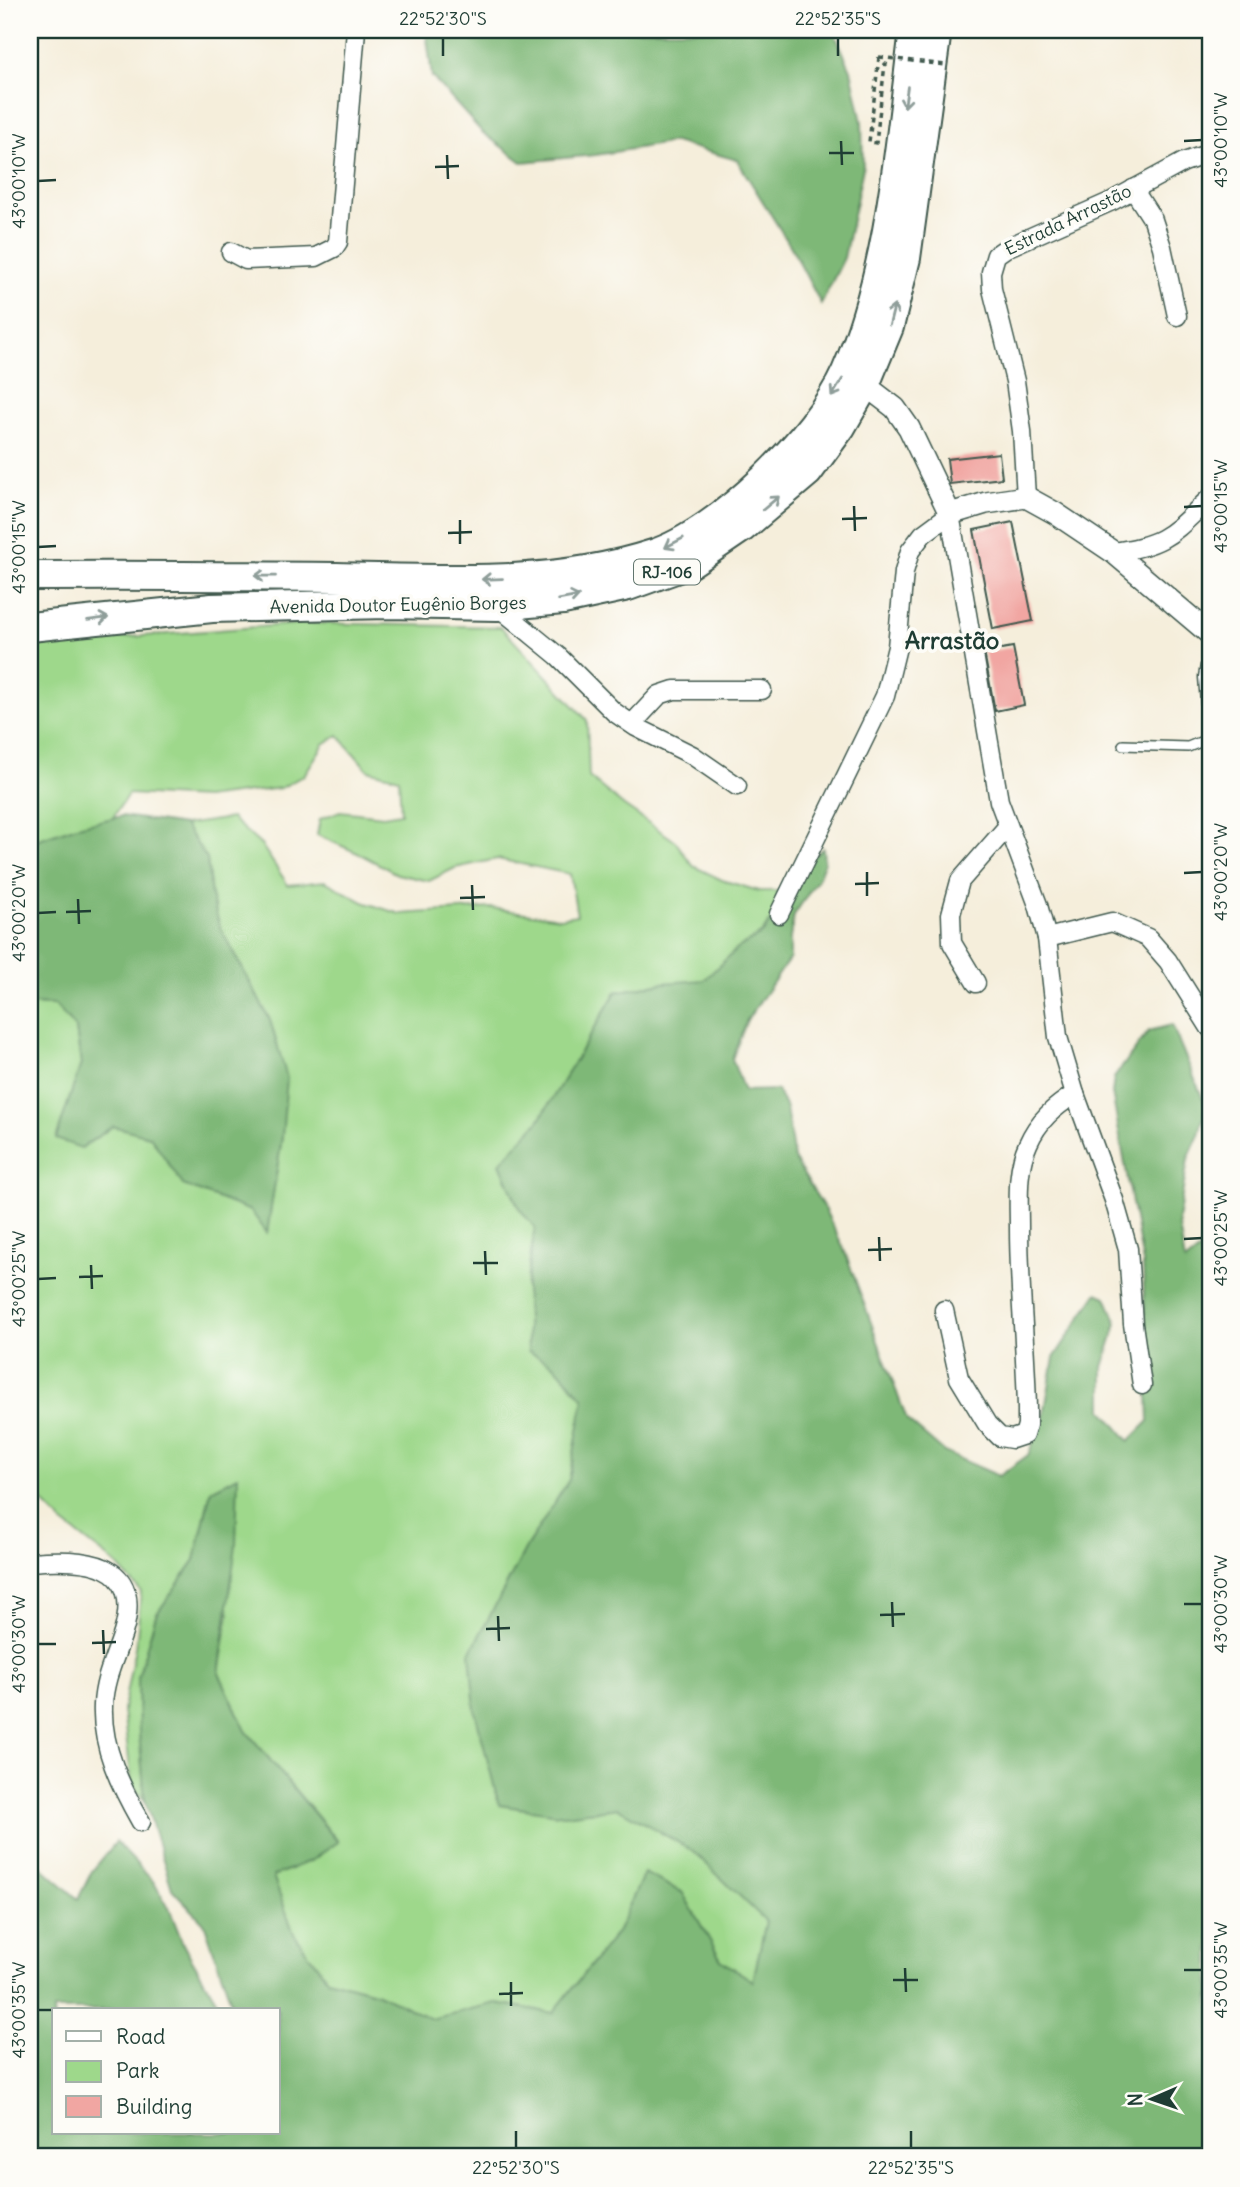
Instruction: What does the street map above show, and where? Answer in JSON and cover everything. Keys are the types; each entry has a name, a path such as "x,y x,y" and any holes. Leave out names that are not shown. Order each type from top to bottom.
{"highway":[{"name":"Avenida Doutor Eugênio Borges","path":"30,576 208,575 486,580 538,577 585,570 657,553 704,527 764,480 815,423 845,376 865,324 884,248 914,30"},
{"name":"Avenida Doutor Eugênio Borges","path":"30,627 212,608 387,604 497,606 563,600 628,586 689,564 742,528 808,472 841,427 865,385 889,327 906,258 937,30"}],"street":[{"path":"231,252 246,260 316,257 334,248 338,242 356,30"},
{"name":"Estrada Arrastão","path":"1026,497 1016,394 992,289 992,262 1006,248 1210,153"},
{"path":"1133,189 1153,220 1177,316"},
{"path":"865,385 895,408 909,428 950,514 999,801 1038,905 1047,938 1058,1037 1074,1094 1114,1200 1128,1249 1133,1324 1142,1385"},
{"path":"779,914 885,696 897,647 904,572 910,551 923,534 950,514 986,503 1026,497 1113,552 1210,634"},
{"path":"1113,552 1149,546 1162,540 1184,524 1210,499"},
{"path":"497,606 558,656 614,712 692,755 737,786"},
{"path":"1210,666 1210,703"},
{"path":"632,724 659,695 674,690 762,690"},
{"path":"976,983 952,943 951,914 961,881 1008,826"},
{"path":"1047,938 1112,922 1147,938 1168,961 1210,1028"},
{"path":"944,1310 959,1378 987,1424 1000,1437 1012,1439 1024,1435 1027,1410 1019,1273 1020,1171 1027,1146 1038,1125 1055,1106 1074,1094"},
{"path":"30,1562 65,1559 87,1561 106,1568 120,1582 128,1599 127,1614 105,1684 102,1707 108,1749 122,1789 141,1822"}],"lane":[{"path":"1124,745 1188,747 1210,738"}],"path":[{"path":"899,145 882,142 891,65 885,64 876,143 869,142 879,57 946,65"}],"green space":[{"path":"426,30 833,30 851,70 862,122 863,168 844,258 821,304 791,247 737,160 674,142 596,155 522,162 482,132 432,77"},
{"path":"308,623 501,627 587,720 589,777 624,806 675,841 693,866 722,880 759,891 791,891 762,933 738,948 704,981 663,983 616,992 539,1121 500,1163 519,1208 535,1227 526,1287 528,1351 554,1365 584,1399 569,1480 526,1548 564,1815 618,1808 693,1851 766,1921 753,1982 721,1960 682,1892 644,1873 618,1931 553,2013 496,2003 431,2019 378,1993 327,1979 294,1934 273,1876 312,1860 338,1841 246,1731 219,1673 229,1614 211,1490 195,1560 156,1615 138,1678 145,1801 132,1785 123,1710 137,1637 141,1592 115,1563 62,1522 30,1490 30,1004 55,1005 76,1029 81,1064 56,1139 82,1148 113,1126 150,1136 183,1185 251,1211 267,1232 282,1137 270,1020 220,927 211,896 207,859 184,825 231,818 262,846 288,885 325,881 363,902 400,914 491,908 560,918 577,915 570,874 497,859 455,868 429,881 397,874 317,835 320,819 340,811 383,816 401,813 399,778 368,770 338,735 324,744 304,775 281,788 205,798 128,794 112,819 77,826 30,842 30,645"},
{"path":"122,816 184,825 207,859 211,896 220,927 270,1020 287,1078 282,1137 267,1233 251,1211 183,1185 150,1136 113,1126 81,1148 56,1139 81,1064 76,1029 55,1005 30,1004 30,842 77,826"},
{"path":"823,848 824,863 818,879 794,915 790,958 747,1020 732,1059 744,1091 777,1090 786,1108 794,1159 823,1206 843,1247 907,1420 944,1452 999,1476 1028,1455 1044,1415 1054,1358 1097,1293 1106,1297 1117,1323 1103,1367 1103,1410 1129,1441 1149,1421 1143,1263 1112,1093 1114,1078 1149,1031 1172,1025 1206,1106 1199,1135 1188,1159 1178,1220 1185,1262 1210,1242 1210,2157 30,2157 30,1853 31,1858 78,1899 92,1871 116,1842 153,1881 169,1908 184,1946 221,2008 52,2008 52,2134 280,2134 280,2008 233,2008 204,1923 172,1889 145,1801 139,1732 138,1678 156,1615 195,1560 211,1490 238,1476 236,1545 219,1673 246,1731 338,1842 312,1860 273,1876 294,1934 327,1979 378,1993 431,2019 496,2003 553,2013 618,1931 644,1873 682,1892 721,1960 753,1981 766,1921 693,1851 618,1808 564,1815 499,1805 475,1711 470,1653 526,1548 569,1480 584,1399 554,1365 528,1351 526,1287 535,1228 519,1208 500,1163 539,1121 616,992 663,983 704,980 738,948 763,933 809,860"}],"building":[{"path":"999,453 1002,478 950,484 947,459"},
{"path":"1013,522 1033,621 993,629 974,530"},
{"path":"1013,647 1024,705 995,711 984,652"}],"district":[{"name":"Arrastão","path":"952,641"}]}
